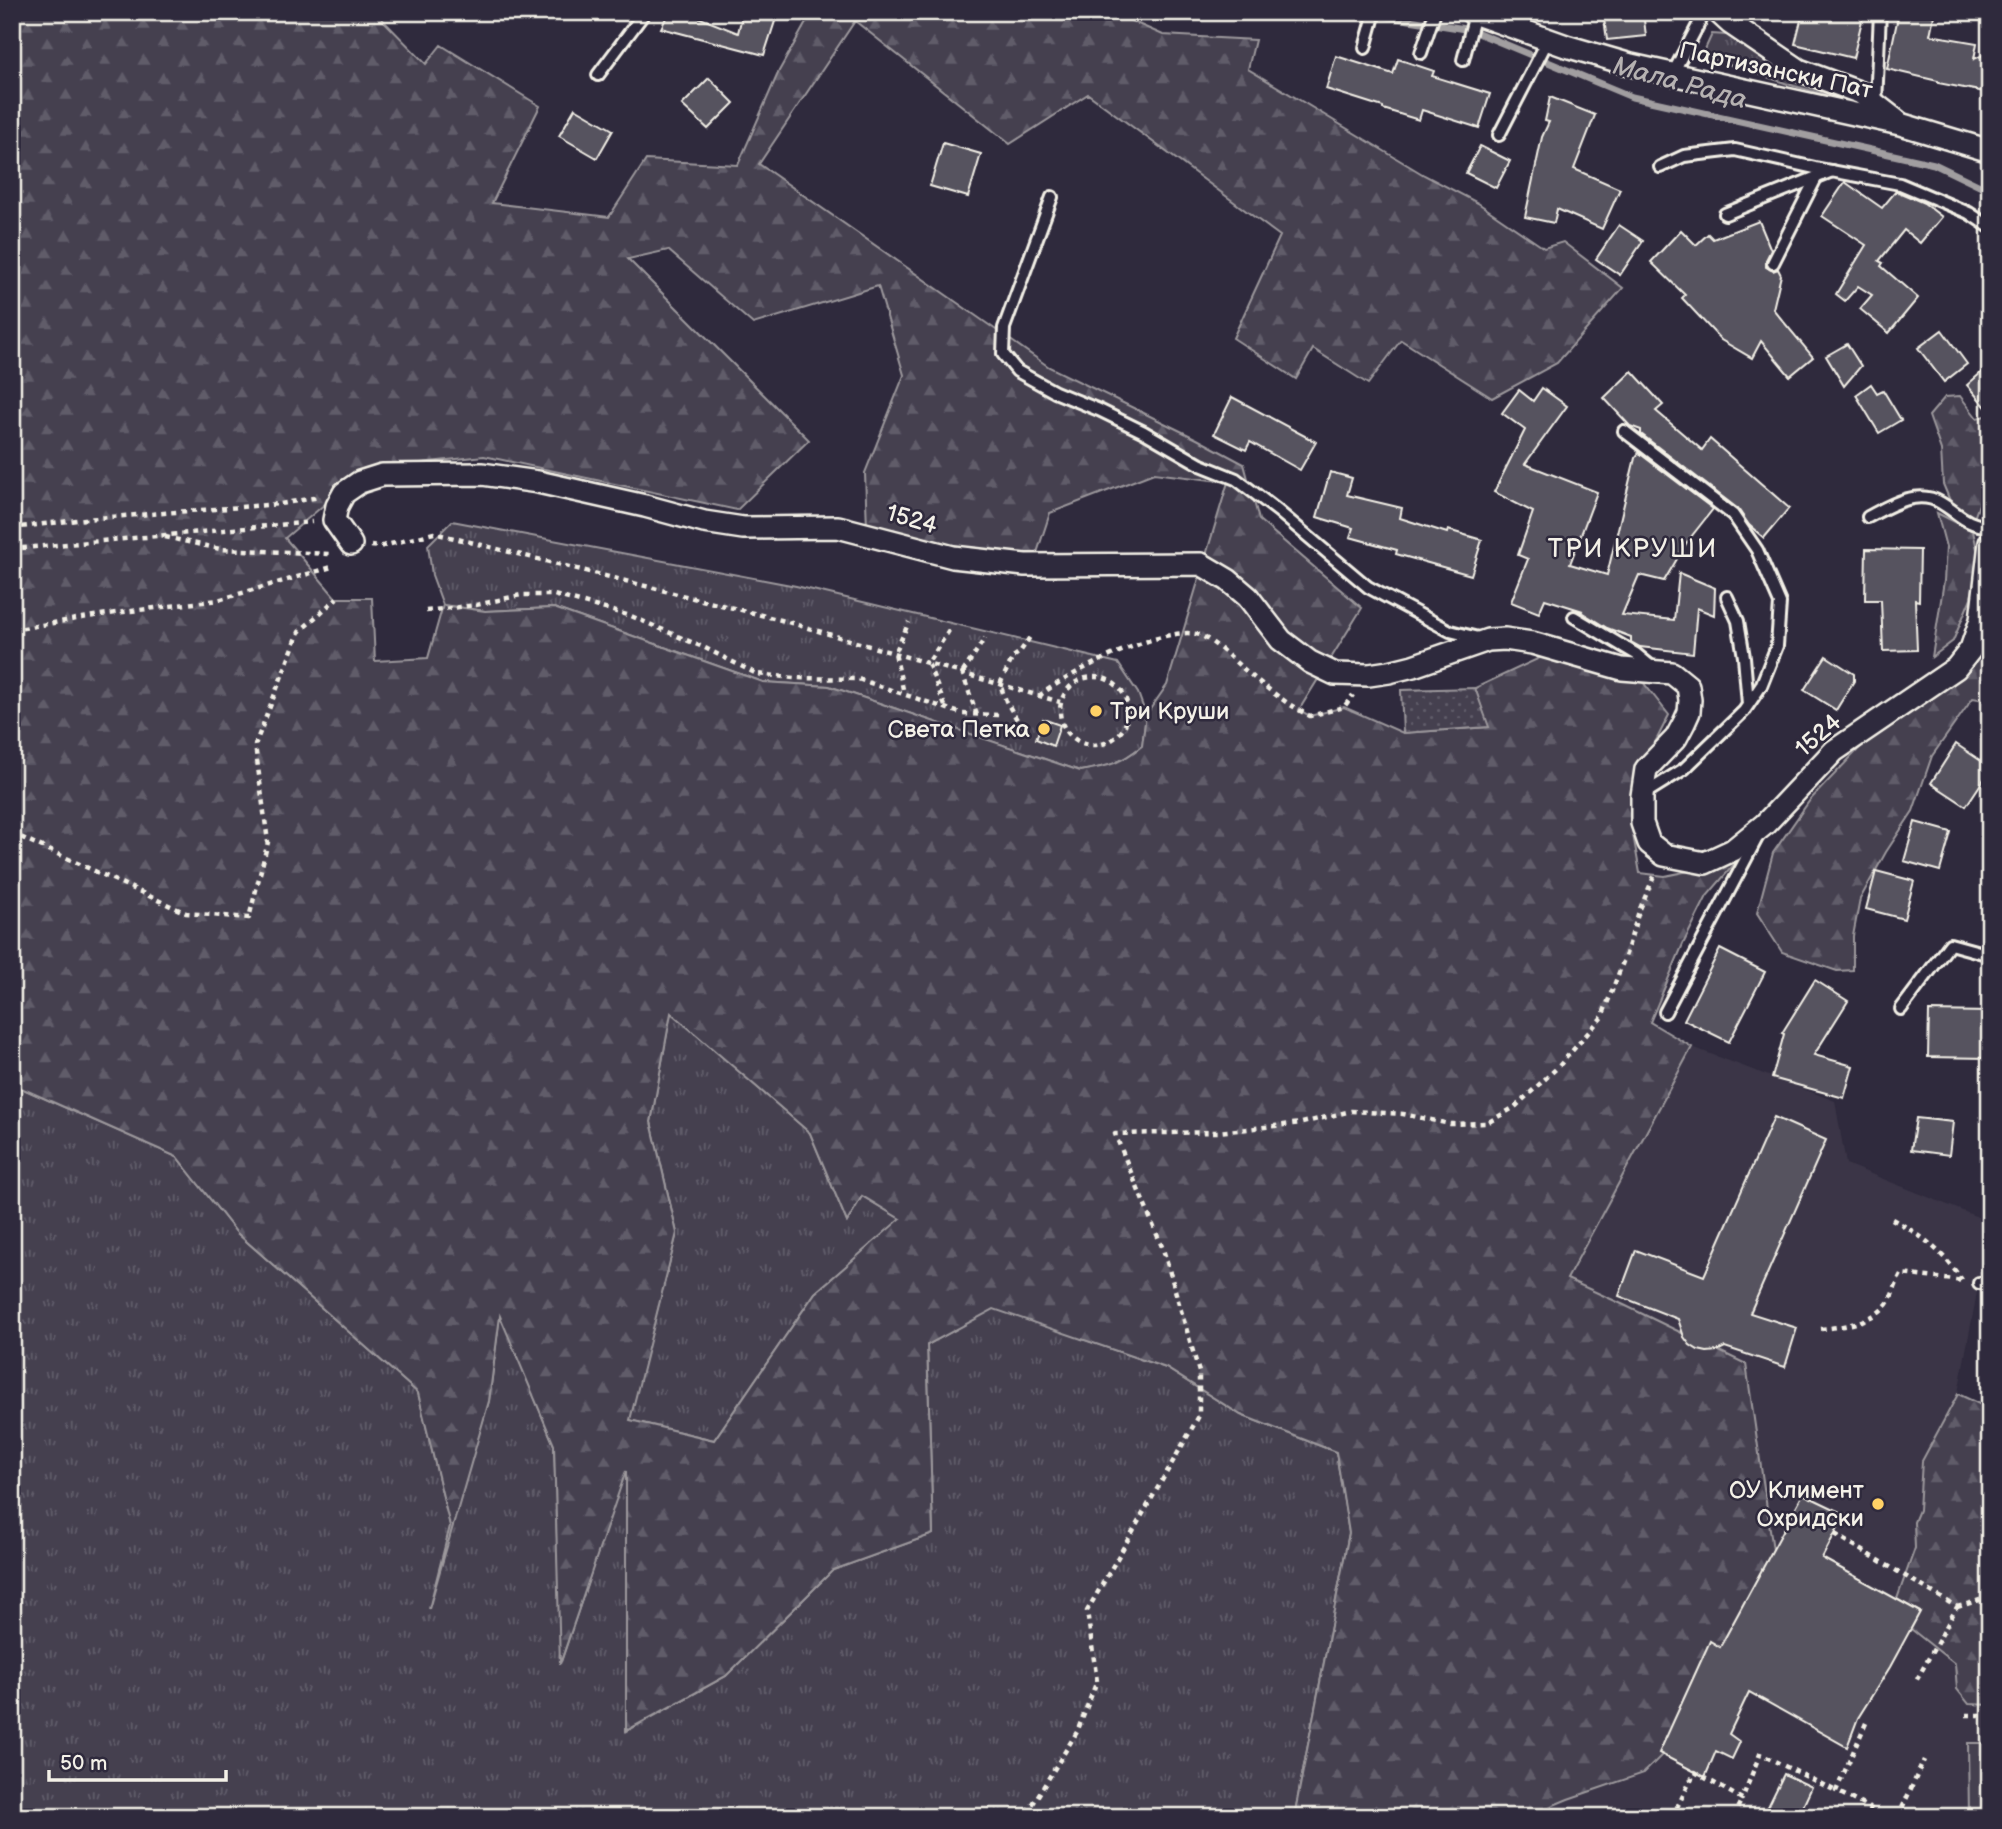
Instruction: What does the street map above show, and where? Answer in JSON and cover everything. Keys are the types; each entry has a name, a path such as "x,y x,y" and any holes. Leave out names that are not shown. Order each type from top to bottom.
{"street":[{"path":"1718,12 1799,70 1860,93 1900,124"},
{"name":"Партизански Пат","path":"1473,16 1545,45 1900,124 1990,151"},
{"name":"1524","path":"344,493 360,482 382,475 482,474 538,482 704,522 743,528 838,527 953,557 1026,565 1201,564 1228,580 1248,597 1281,640 1310,662 1335,674 1369,675 1413,666 1488,640 1505,639 1532,643 1622,669 1672,673 1688,686 1689,712 1676,738 1646,769 1642,823 1649,843 1664,855 1706,863 1733,850 1765,824 1834,751 1956,668 1971,649 1981,620 1990,543"},
{"path":"344,493 334,520 351,544"}],"lane":[{"path":"598,75 645,12"},
{"path":"1365,48 1375,12"},
{"path":"1672,75 1705,12"},
{"path":"1876,104 1880,12"},
{"path":"1421,53 1434,13"},
{"path":"1463,60 1473,16"},
{"path":"1499,135 1545,45"},
{"path":"1660,167 1684,156 1735,150 1900,184 1969,213 1990,226"},
{"path":"1725,214 1832,171"},
{"path":"1773,263 1816,178"},
{"name":"1524","path":"1052,197 1004,328 1003,354 1017,371 1055,392 1144,432 1201,465 1236,479 1368,587 1450,631 1488,640"},
{"path":"1624,431 1733,515 1757,550 1780,603 1777,646 1760,686 1744,711 1684,769 1642,796"},
{"path":"1868,517 1900,501 1918,497 1938,501 1966,522 1990,527"},
{"path":"1727,597 1738,621 1748,704"},
{"path":"1574,617 1636,654 1657,672"},
{"path":"1665,1012 1765,824"},
{"path":"1901,1009 1950,944 1990,956"}],"path":[{"path":"12,528 85,519 280,504 344,493"},
{"path":"12,549 334,520"},
{"path":"351,544 379,547 434,533 781,620 1060,702"},
{"path":"161,536 220,549 331,554"},
{"path":"12,630 100,615 219,600 332,567"},
{"path":"426,611 476,605 521,595 554,595 631,617 705,648 757,674 794,678 858,679 963,714 1001,715"},
{"path":"12,833 186,913 249,918 268,842 255,745 299,632 337,598"},
{"path":"903,689 895,653 909,622"},
{"path":"928,663 950,629"},
{"path":"1039,696 1052,685 1137,644 1167,634 1201,634 1279,698 1310,716 1344,707 1369,675"},
{"path":"1022,728 1006,701 1000,684 1013,657 1030,637"},
{"path":"962,672 985,638"},
{"path":"928,663 945,706"},
{"path":"962,672 978,718"},
{"path":"1098,676 1118,686 1125,695 1129,713 1126,724 1114,739 1099,745 1087,745 1069,735 1063,726 1058,713 1060,702 1070,686 1080,679 1098,676"},
{"path":"1017,1817 1031,1807 1077,1732 1097,1681 1087,1611 1199,1416 1199,1372 1163,1249 1115,1134 1219,1132 1302,1124 1351,1111 1403,1114 1450,1124 1487,1122 1515,1107 1559,1066 1602,1017 1639,911 1664,855"},
{"path":"1892,1219 1912,1230 1947,1258 1962,1281"},
{"path":"1821,1329 1838,1327 1873,1316 1887,1304 1901,1274 1984,1283"},
{"path":"1835,1534 1957,1607"},
{"path":"1915,1683 1957,1607 1990,1597"},
{"path":"1966,1715 1990,1715"},
{"path":"1836,1791 1866,1723"},
{"path":"1733,1817 1760,1754 1887,1817"},
{"path":"1898,1817 1924,1760"},
{"path":"1672,1817 1695,1772 1742,1799"}],"shaded area":[{"path":"1692,1047 1835,1101 1846,1164 1990,1222 1990,1239 1958,1393 1990,1409 1990,1817 1525,1817 1568,1799 1746,1364 1614,1300 1566,1280"}],"green space":[{"path":"12,12 375,12 426,64 441,45 540,106 492,203 609,217 646,160 738,165 779,71 812,12 1111,12 1163,35 1255,40 1248,69 1424,175 1478,203 1544,248 1563,242 1623,288 1557,363 1492,398 1401,340 1368,384 1313,349 1296,379 1233,338 1280,236 1088,94 1010,144 855,21 759,164 1049,367 1244,464 1259,520 1362,608 1299,710 1310,716 1344,707 1403,733 1488,727 1475,688 1546,655 1642,681 1669,715 1633,786 1632,829 1640,873 1665,876 1737,861 1707,896 1650,1022 1692,1047 1567,1279 1746,1364 1780,1598 1726,1691 1644,1773 1525,1817 1294,1817 1349,1533 1336,1452 1241,1415 1166,1368 994,1309 927,1345 933,1534 833,1570 726,1676 626,1731 626,1471 560,1664 554,1445 500,1316 489,1401 429,1609 450,1526 418,1393 237,1233 177,1157 12,1084","holes":["668,250 753,324 878,286 904,375 865,473 867,528 1034,562 1050,513 1154,473 1228,482 1167,685 1146,715 1142,746 1113,764 1080,771 829,686 763,682 554,608 485,611 443,605 428,658 375,661 372,598 336,598 285,538 366,469 484,456 737,510 809,440 628,259","671,1013 810,1133 847,1222 862,1196 900,1219 815,1293 714,1440 630,1420 677,1233 651,1122"]},
{"path":"1730,23 1869,106 1794,86 1702,56 1712,34 1726,35"},
{"path":"1960,396 1977,418 1990,415 1990,483 1973,521 1953,508 1943,484 1941,450 1929,416 1945,397"},
{"path":"1937,513 1973,531 1979,558 1971,598 1953,641 1932,657 1944,581 1946,547"},
{"path":"452,521 796,586 1118,663 1138,693 1146,715 1142,746 1113,764 1080,771 829,686 763,682 554,608 485,611 443,605 432,575 428,545"},
{"path":"1990,617 1990,701 1973,698 1932,756 1913,811 1860,899 1853,936 1853,970 1837,971 1782,952 1757,913 1773,853 1810,800 1871,736 1935,693"},
{"path":"1475,688 1489,727 1403,733 1401,690"},
{"path":"671,1012 810,1133 847,1222 862,1196 901,1219 815,1293 714,1440 629,1420 677,1233 651,1122"},
{"path":"12,1084 177,1157 237,1233 418,1393 450,1525 489,1401 500,1314 554,1445 561,1662 626,1468 627,1731 726,1676 833,1570 933,1534 927,1345 994,1308 1166,1368 1241,1415 1336,1452 1349,1533 1294,1817 12,1817"},
{"path":"1958,1394 1990,1409 1990,1705 1969,1704 1957,1689 1955,1664 1911,1629 1920,1612 1897,1599 1915,1548 1914,1522 1919,1510 1922,1461"},
{"path":"1968,1743 1990,1743 1990,1817 1969,1817"}],"building":[{"path":"669,12 685,12 738,33 743,12 778,12 764,55 661,28"},
{"path":"1603,12 1643,12 1646,36 1607,40"},
{"path":"1803,12 1864,12 1853,58 1795,44"},
{"path":"1899,12 1918,12 1934,16 1930,35 1977,43 1974,59 1990,52 1990,93 1887,69"},
{"path":"1336,56 1393,74 1398,59 1434,71 1432,76 1490,94 1479,128 1422,110 1419,120 1326,89"},
{"path":"709,78 734,103 708,129 682,105"},
{"path":"1550,97 1595,115 1574,169 1620,189 1602,229 1557,209 1554,223 1525,217 1542,137 1549,122 1545,121"},
{"path":"575,108 613,130 597,158 559,136"},
{"path":"943,143 981,154 968,197 930,186"},
{"path":"1480,146 1510,161 1496,188 1466,173"},
{"path":"1845,182 1882,208 1896,191 1924,203 1942,217 1920,243 1904,230 1879,261 1883,263 1881,266 1918,298 1889,333 1860,309 1872,295 1858,286 1845,301 1836,294 1866,245 1822,216"},
{"path":"1759,221 1771,250 1766,267 1773,271 1778,269 1781,275 1773,309 1813,357 1790,376 1761,341 1752,358 1721,340 1682,298 1685,295 1651,262 1681,230 1696,245 1708,234 1713,239"},
{"path":"1619,225 1643,241 1620,275 1596,259"},
{"path":"1942,330 1967,364 1944,382 1918,348"},
{"path":"1847,344 1861,366 1844,386 1826,356"},
{"path":"1990,365 1990,412 1967,385"},
{"path":"1632,371 1663,405 1656,411 1702,450 1710,439 1789,508 1764,538 1749,525 1738,509 1641,434 1641,430 1630,426 1604,398"},
{"path":"1871,384 1877,393 1883,390 1901,420 1879,433 1856,395"},
{"path":"1542,388 1567,406 1525,464 1597,492 1570,564 1607,575 1635,458 1639,453 1713,509 1687,542 1664,581 1639,575 1622,615 1674,620 1679,573 1715,588 1714,615 1697,608 1693,653 1640,647 1631,642 1631,637 1607,628 1578,610 1583,611 1545,599 1539,613 1511,602 1528,559 1518,555 1533,512 1494,492 1525,430 1502,413 1519,390 1533,401"},
{"path":"1232,397 1316,442 1300,470 1250,442 1246,450 1214,434"},
{"path":"1330,472 1352,478 1347,495 1402,508 1400,518 1447,533 1448,530 1482,540 1471,575 1396,554 1397,550 1350,537 1353,528 1317,517"},
{"path":"1866,549 1920,550 1919,601 1915,600 1917,650 1883,651 1881,600 1865,600"},
{"path":"1826,656 1854,674 1854,681 1836,710 1804,690"},
{"name":"Света Петка","path":"1043,719 1060,725 1053,746 1036,739"},
{"path":"1956,744 1990,767 1966,806 1931,783"},
{"path":"1915,822 1951,832 1940,871 1904,861"},
{"path":"1876,871 1914,881 1904,919 1866,909"},
{"path":"1720,949 1765,972 1729,1042 1684,1020"},
{"path":"1815,980 1848,1001 1814,1055 1853,1066 1844,1098 1772,1078 1784,1034 1782,1033"},
{"path":"1929,1011 1990,1012 1990,1058 1928,1057"},
{"path":"1774,1117 1826,1140 1750,1313 1797,1328 1785,1367 1725,1347 1717,1351 1698,1350 1684,1337 1678,1319 1619,1296 1636,1250 1704,1276"},
{"path":"1916,1118 1953,1122 1949,1155 1911,1150"},
{"path":"1803,1494 1845,1514 1822,1558 1920,1612 1858,1718 1847,1747 1749,1692 1729,1734 1740,1742 1732,1759 1716,1751 1705,1777 1659,1753 1710,1641 1720,1647"},
{"path":"1784,1774 1812,1787 1798,1817 1763,1817"}],"waterway":[{"name":"Мала Рада","path":"1360,12 1471,30 1632,97 1934,164 1990,191"}],"place":[{"name":"Три Круши","path":"1096,711"},
{"name":"Света Петка","path":"1044,729"},
{"name":"ОУ Климент Охридски","path":"1878,1504"}],"district":[{"name":"ТРИ КРУШИ","path":"1633,548"}]}
